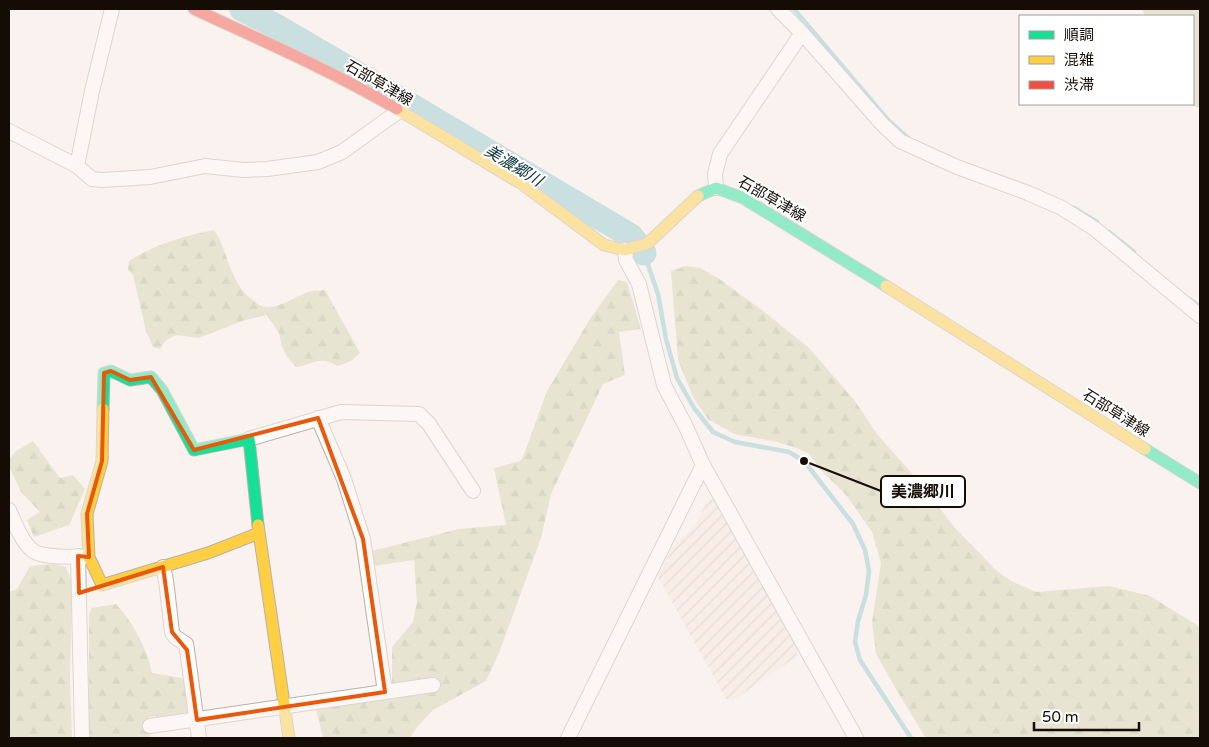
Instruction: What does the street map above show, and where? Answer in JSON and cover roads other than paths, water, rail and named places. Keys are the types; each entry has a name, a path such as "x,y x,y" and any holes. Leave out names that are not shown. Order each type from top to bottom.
{"main road":[{"name":"石部草津線","path":"194,9 359,87 398,112 522,184 604,245 626,249 648,243 700,194 716,188 727,190 792,228 1200,483"},
{"path":"259,533 208,553 102,585 84,557 87,514 102,460 104,373 112,371 130,380 151,377 162,390 194,450 249,439 259,533 289,738"}],"street":[{"path":"77,166 92,91 112,9"},
{"path":"778,9 802,33 882,124 900,141 957,167 1028,193 1062,208 1096,229 1200,316"},
{"path":"716,188 715,174 720,154 802,33"},
{"path":"9,131 77,166 92,179 102,180 150,177 205,166 244,170 318,162 342,152 398,112"},
{"path":"626,249 626,260 639,284 664,385 703,465 856,738"},
{"path":"249,439 318,418 350,411 419,414 428,424 472,491"},
{"path":"318,418 344,479 363,539 386,692"},
{"path":"568,738 703,465"},
{"path":"9,510 13,532 32,550 42,555 84,557 79,593 82,738"},
{"path":"163,567 172,632 175,637 186,644 199,738"},
{"path":"79,593 102,585"},
{"path":"150,726 433,685"}],"waterway":[{"name":"美濃郷川","path":"242,9 336,61 631,236 644,253"},
{"path":"794,9 888,120 908,138"},
{"path":"1074,208 1097,222"},
{"path":"1109,232 1134,252"},
{"name":"美濃郷川","path":"644,253 658,294 666,339 677,378 694,408 713,432 735,442 789,452 804,461 853,524 865,550 869,571 866,595 858,621 855,642 860,660 911,738"},
{"path":"1191,300 1200,307"}],"place":[{"name":"美濃郷川","path":"804,461"}]}
